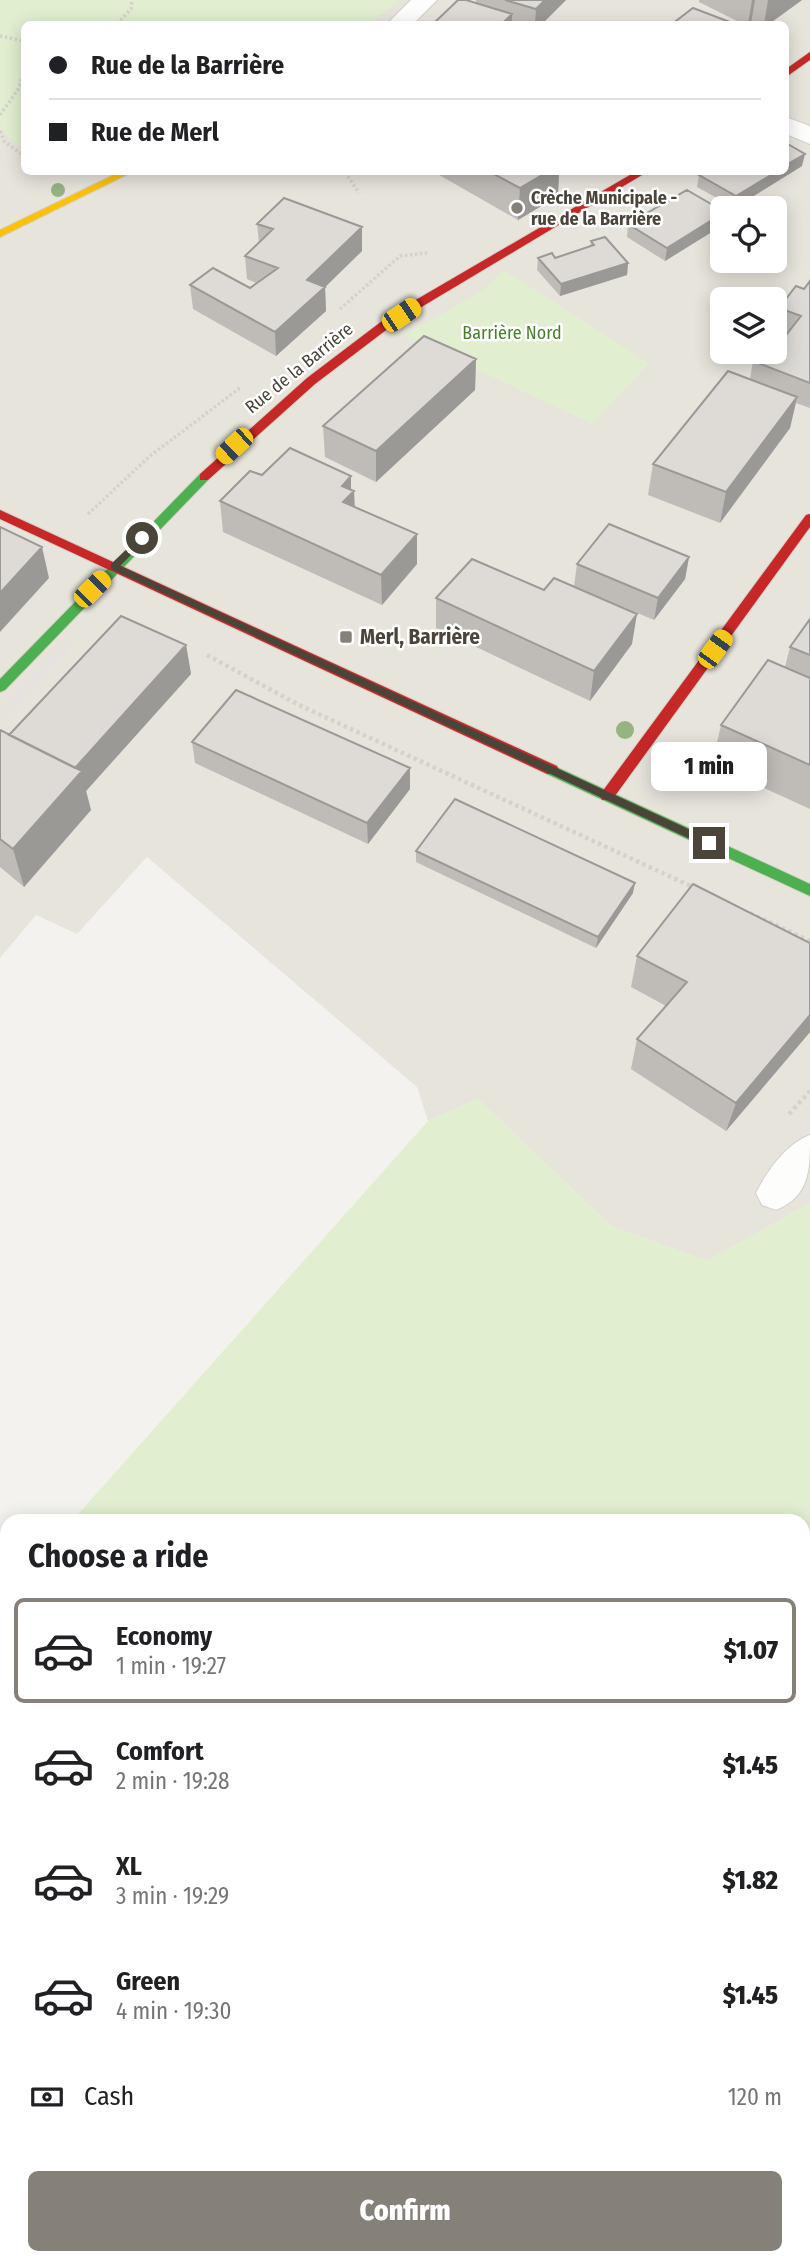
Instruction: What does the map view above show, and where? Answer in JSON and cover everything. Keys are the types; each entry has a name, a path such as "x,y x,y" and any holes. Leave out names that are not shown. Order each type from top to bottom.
{"street":[{"path":"402,21 425,0"},
{"path":"789,72 810,55"},
{"path":"789,126 810,136"},
{"path":"0,234 121,175"},
{"name":"Rue de la Barrière","path":"0,687 114,566 248,433 360,342 441,288 637,175"},
{"path":"0,514 810,890"},
{"path":"607,796 810,519"},
{"path":"776,1193 810,1152"}],"path":[{"path":"120,21 131,9 132,0"},
{"path":"0,36 21,40"},
{"path":"0,115 19,88 21,80"},
{"path":"0,131 4,141 21,154"},
{"path":"347,175 359,193"},
{"path":"204,653 299,705 698,889"},
{"path":"748,912 810,941"}],"shaded area":[{"path":"0,0 810,0 810,1203 707,1261 611,1226 478,1099 428,1121 417,1087 147,857 77,934 36,915 0,958"},
{"path":"63,640 74,645 0,722 0,706"}],"green space":[{"path":"0,0 399,0 374,21 21,21 21,147 9,139 0,126"},
{"name":"Barrière Nord","path":"504,270 649,363 592,424 404,335 482,291"},
{"path":"478,1099 611,1226 707,1261 810,1203 810,1514 78,1514 428,1121"}],"building":[{"path":"458,0 512,14 505,21 436,21"},
{"path":"505,0 545,0 536,9"},
{"path":"693,8 727,21 676,21"},
{"path":"789,145 805,154 789,163"},
{"path":"496,175 542,175 520,188"},
{"path":"699,175 771,175 736,196"},
{"path":"687,190 710,203 710,221 667,248 628,224"},
{"path":"284,198 362,227 307,280 325,287 275,332 190,285 213,268 250,288 278,268 245,256 273,229 257,224"},
{"path":"605,237 628,263 561,284 538,258 552,253 555,258 594,245 591,241"},
{"path":"810,281 810,383 761,364 787,364 787,334 801,316 787,311 787,298 796,286 804,289"},
{"path":"424,336 476,359 376,451 323,426"},
{"path":"728,371 797,397 726,492 653,464"},
{"path":"290,448 351,476 342,486 354,491 343,502 417,534 381,575 220,501 250,471 262,475"},
{"path":"609,524 689,557 658,598 577,564"},
{"path":"0,527 42,547 0,593"},
{"path":"472,559 544,590 554,578 637,614 594,671 436,598"},
{"path":"121,616 186,645 75,768 9,735"},
{"path":"810,619 810,655 790,647"},
{"path":"768,660 810,678 810,765 721,725"},
{"path":"236,690 410,768 367,823 192,742"},
{"path":"0,730 82,771 13,849 0,839"},
{"path":"455,799 635,883 598,937 416,851"},
{"path":"693,884 810,943 810,1015 736,1103 637,1039 687,982 637,956"}],"traffic: fast":[{"path":"0,687 204,477"},
{"path":"552,770 810,890"}],"traffic: slow":[{"path":"0,234 121,175"}],"traffic: jam":[{"path":"789,72 810,55"},
{"path":"204,477 311,381 394,318 637,175"},
{"path":"0,514 552,770"},
{"path":"607,796 810,518"}],"place":[{"name":"Crèche Municipale - rue de la Barrière","path":"517,208"},
{"name":"Merl, Barrière","path":"346,637"}],"route":[{"path":"142,538 114,566 709,843"}]}
